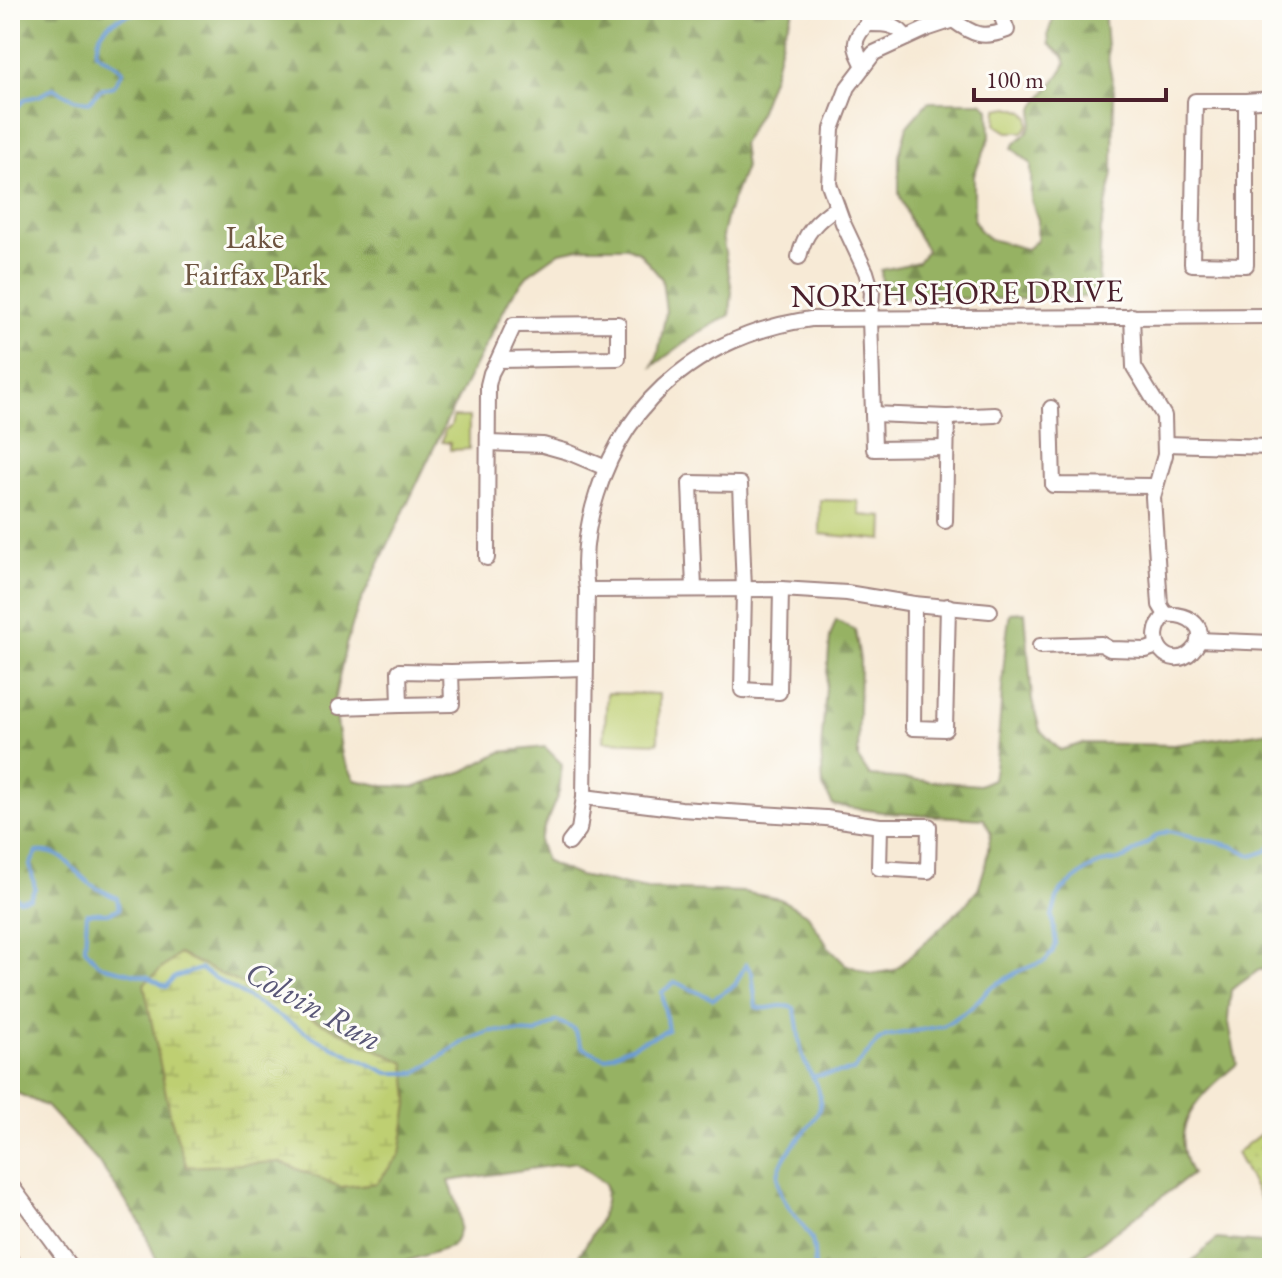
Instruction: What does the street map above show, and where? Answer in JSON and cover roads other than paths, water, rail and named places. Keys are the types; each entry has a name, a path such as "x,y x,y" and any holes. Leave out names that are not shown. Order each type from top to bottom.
{"street":[{"path":"946,448 874,449 872,292 829,184 832,129 848,87 874,53 953,15 978,37 993,35 1007,30 999,10"},
{"path":"864,66 855,48 857,35 867,24 889,24 902,31 906,38"},
{"path":"1246,101 1246,265 1192,264 1195,101 1272,99"},
{"path":"799,257 802,242 811,227 837,207"},
{"path":"1132,316 1134,367 1164,416 1165,455 1153,497 1160,605 1166,615"},
{"name":"NORTH SHORE DRIVE","path":"569,843 579,830 584,797 587,590 584,568 593,506 606,468 627,428 663,386 708,352 746,334 811,319 1272,316"},
{"path":"487,558 488,385 491,373 514,325 618,324 618,358 498,360"},
{"path":"1051,408 1053,485 1155,486"},
{"path":"873,414 995,415"},
{"path":"945,521 947,417"},
{"path":"488,443 543,445 606,468"},
{"path":"1165,444 1272,447"},
{"path":"694,589 690,483 740,484 744,590 742,690 779,692 781,589"},
{"path":"587,590 781,589 847,593 914,604 990,611"},
{"path":"914,604 913,728 945,729 948,606"},
{"path":"1179,613 1190,618 1198,627 1194,650 1184,657 1173,658 1157,646 1155,631 1166,615 1179,613"},
{"path":"1198,640 1272,643"},
{"path":"1040,646 1101,644 1110,649 1146,650 1157,646"},
{"path":"400,705 399,671 585,668"},
{"path":"339,707 452,704 451,672"},
{"path":"584,797 681,809 826,818 880,826 929,826 928,871 879,868 880,826"},
{"path":"10,1184 72,1268"},
{"path":"10,1259 17,1268"}],"waterway":[{"name":"Colvin Run","path":"10,114 25,99 53,88 74,99 89,102 100,90 114,86 123,71 96,52 101,34 118,19 144,10"},
{"path":"815,1076 853,1071 886,1036 943,1026 970,1009 990,988 1019,971 1045,961 1056,943 1052,916 1057,899 1062,890 1087,870 1101,863 1124,859 1158,835 1169,831 1232,846 1253,856 1272,845"},
{"name":"Colvin Run","path":"10,892 19,900 30,898 35,888 30,865 37,852 53,853 89,883 117,898 119,909 108,913 87,913 85,948 97,963 148,977 166,987 175,977 200,969 317,1039 388,1073 416,1073 465,1041 491,1031 536,1033 557,1021 574,1029 582,1047 605,1058 668,1030 662,992 675,982 713,999 735,985 746,964 752,973 756,1007 794,1008 803,1057 820,1095 819,1109 783,1161 778,1179 782,1196 811,1238 815,1268"}],"park label":[{"name":"Lake Fairfax Park","path":"255,256"}]}
